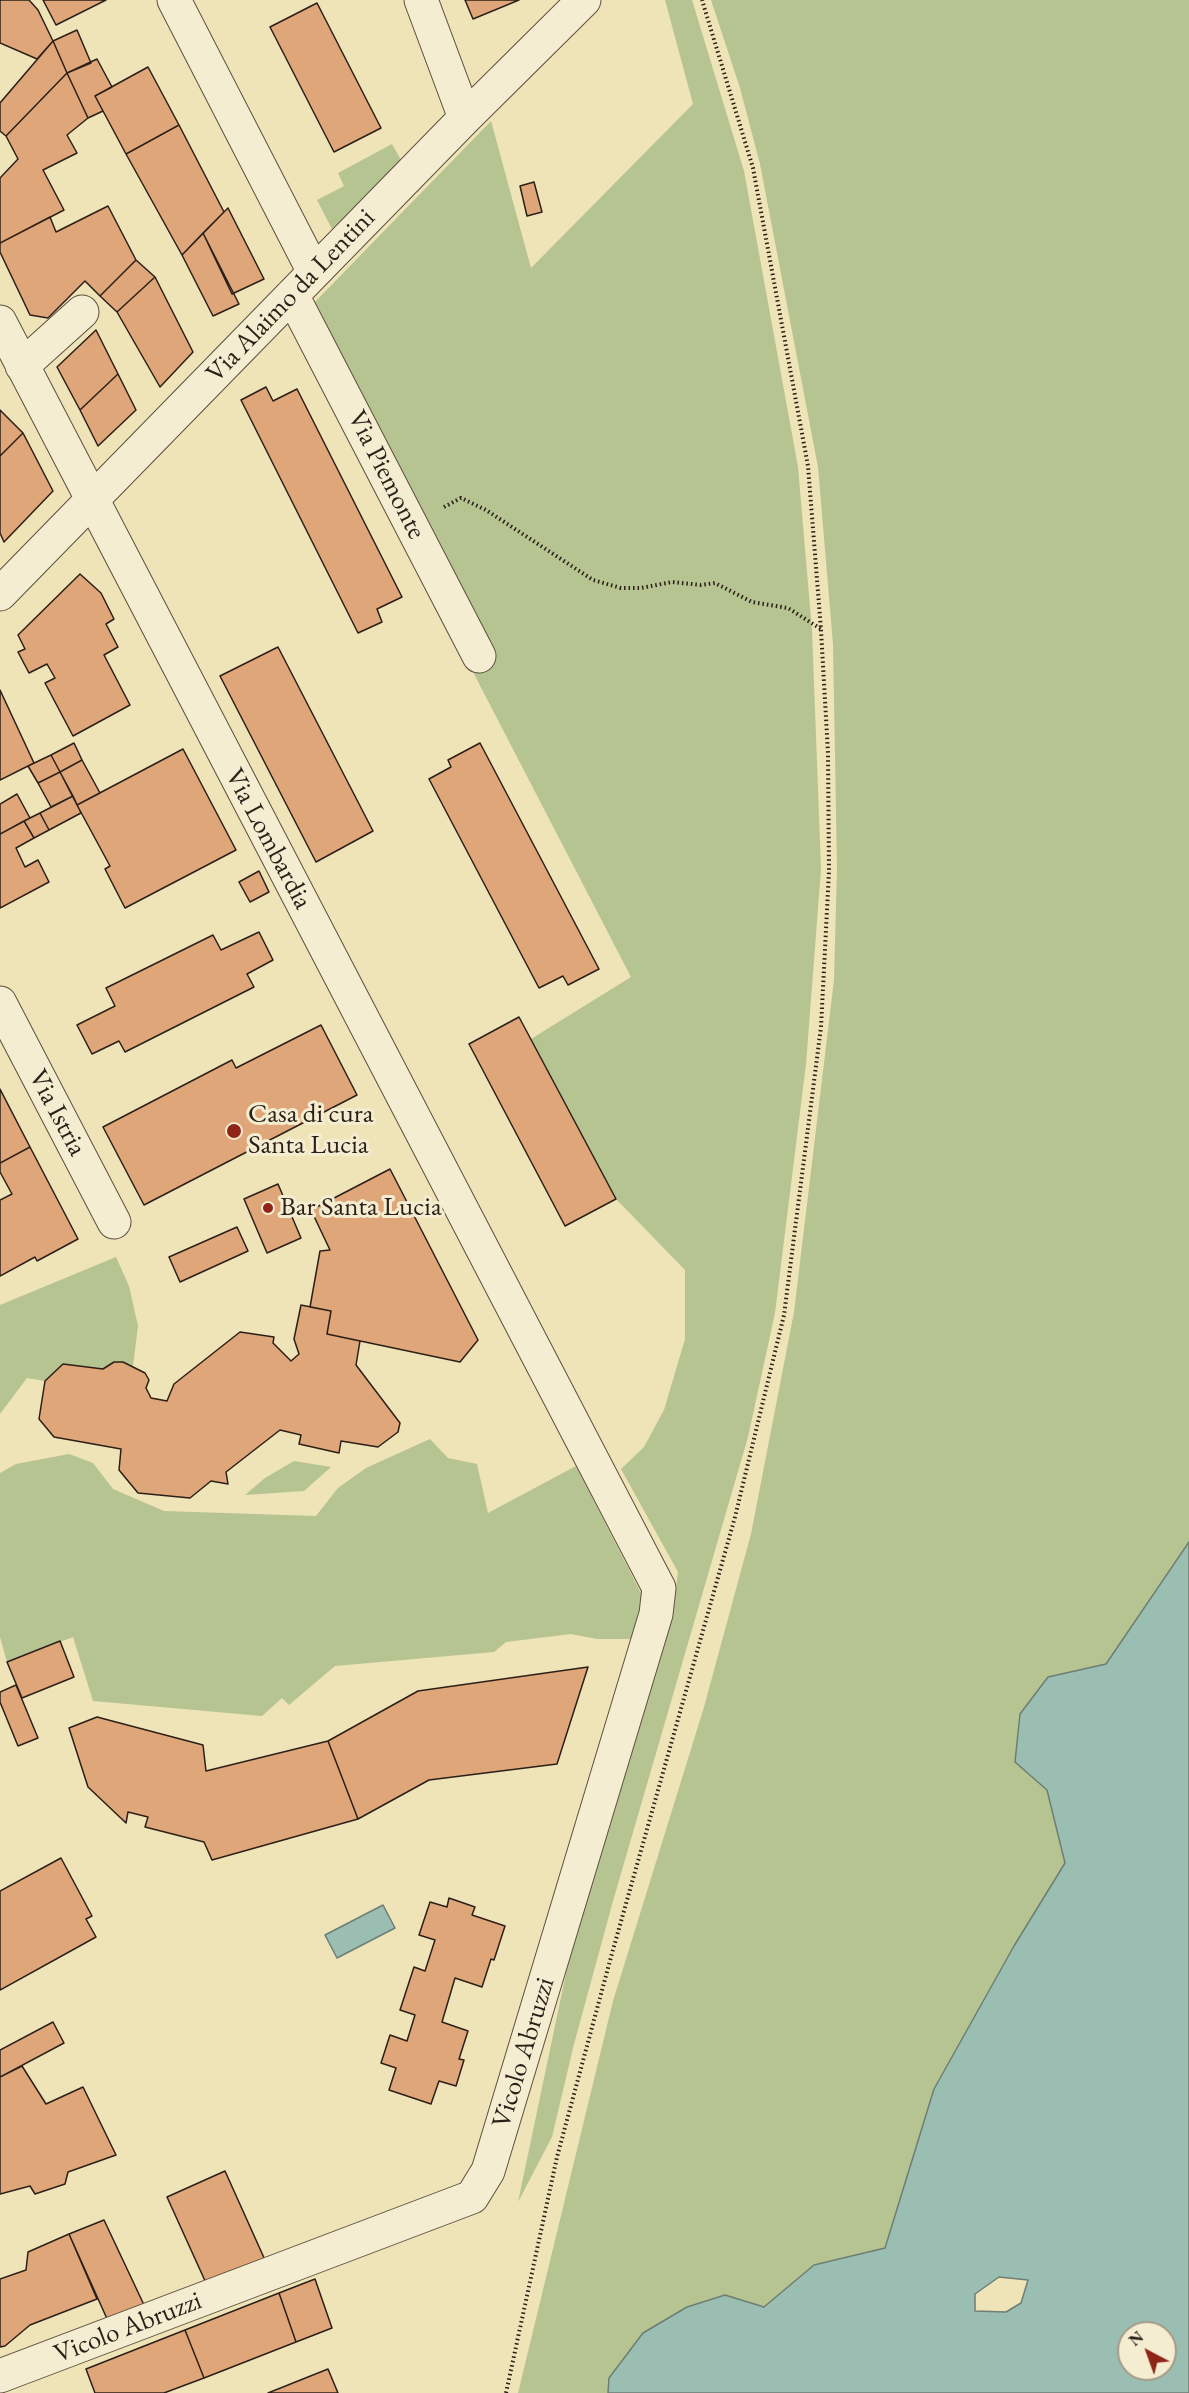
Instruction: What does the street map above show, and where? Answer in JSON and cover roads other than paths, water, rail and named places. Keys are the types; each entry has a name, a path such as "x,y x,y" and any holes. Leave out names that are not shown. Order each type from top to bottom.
{"street":[{"name":"Via Piemonte","path":"174,0 404,510 479,656"},
{"path":"421,0 465,118"},
{"name":"Via Alaimo da Lentini","path":"0,594 465,118 584,0"},
{"path":"22,366 82,312"},
{"name":"Via Lombardia","path":"0,322 579,1434"},
{"name":"Via Istria","path":"0,1003 114,1222"},
{"name":"Vicolo Abruzzi","path":"0,2376 472,2197 488,2171 656,1614 659,1588 579,1434"}],"water":[{"path":"1189,1542 1189,2393 608,2393 609,2378 643,2333 687,2307 725,2295 764,2307 814,2265 885,2248 934,2089 1014,1946 1065,1863 1047,1790 1015,1762 1020,1714 1048,1677 1106,1664","holes":["999,2277 1028,2280 1021,2303 1006,2312 975,2311 975,2294"]},
{"path":"383,1905 395,1928 337,1958 325,1935"}],"place":[{"name":"Casa di cura Santa Lucia","path":"234,1131"},
{"name":"Bar Santa Lucia","path":"268,1208"}]}
